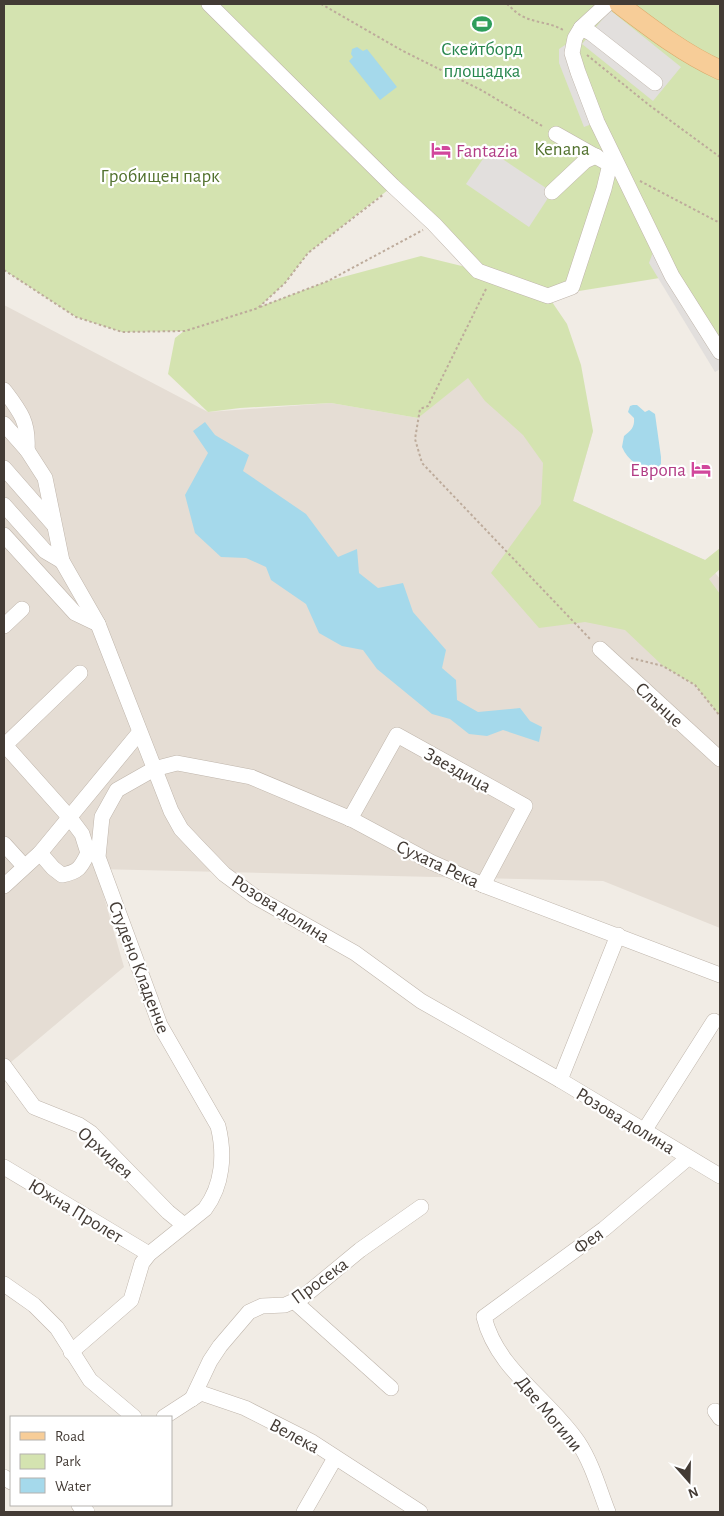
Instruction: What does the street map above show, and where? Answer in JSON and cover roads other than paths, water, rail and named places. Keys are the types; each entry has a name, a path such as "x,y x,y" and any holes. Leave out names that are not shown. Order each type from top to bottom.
{"main road":[{"path":"619,4 662,38 698,60 720,70"}],"street":[{"path":"209,4 434,224 478,271 548,296 572,287 604,189 616,167"},
{"path":"608,4 581,28 574,43 572,53 578,72 616,167 672,276 720,352"},
{"path":"581,28 591,33 655,83"},
{"path":"550,130 616,167"},
{"path":"552,192 584,161 596,156"},
{"path":"4,390 22,414 28,435 27,450"},
{"name":"Розова долина","path":"4,424 27,450 44,478 62,561 98,624 171,811 181,828 224,874 254,896 355,953 421,1001 560,1080 720,1176"},
{"path":"4,468 54,526"},
{"path":"4,505 45,551 62,561"},
{"path":"4,535 75,613 98,624"},
{"path":"4,626 22,609"},
{"name":"Слънце","path":"600,650 720,759"},
{"path":"40,853 62,875 71,874 80,869 93,855 82,834 70,818 4,744 80,673"},
{"path":"4,886 40,853 139,733"},
{"name":"Звездица","path":"350,819 397,735 525,806 483,885"},
{"name":"Сухата Река","path":"154,769 178,763 251,777 350,819 431,862 483,885 720,975"},
{"name":"Студено Кладенче","path":"149,1254 205,1209 211,1201 220,1178 222,1153 218,1126 160,1024 93,855 102,817 118,790 154,769"},
{"path":"4,844 24,866"},
{"path":"560,1080 618,936"},
{"path":"644,1131 714,1022"},
{"name":"Орхидея","path":"4,1066 34,1107 79,1125 91,1133 168,1212 184,1225"},
{"name":"Фея","path":"484,1317 604,1229 688,1158"},
{"name":"Южна Пролет","path":"4,1167 149,1254"},
{"name":"Просека","path":"192,1399 210,1361 220,1346 249,1312 262,1306 286,1305 295,1302 360,1250 421,1207"},
{"path":"71,1352 131,1300 142,1263 149,1254"},
{"path":"4,1284 34,1305 57,1328 90,1380 133,1416"},
{"path":"295,1302 391,1388"},
{"name":"Две Могили","path":"484,1317 487,1329 496,1346 514,1370 566,1426 579,1443 604,1510"},
{"name":"Велека","path":"166,1416 202,1393 245,1408 312,1442 420,1512"},
{"path":"304,1512 335,1458"}],"water":[{"path":"357,47 363,51 367,49 397,87 380,100 349,61 353,57 351,54 352,49"},
{"path":"637,405 645,412 649,410 655,414 661,457 661,464 656,469 645,468 635,463 622,447 624,436 632,429 634,424 634,418 628,412 630,406"},
{"path":"205,422 215,435 249,455 243,471 306,514 338,557 357,549 359,573 378,588 403,583 413,612 446,650 442,668 456,680 457,700 478,712 520,708 530,721 542,727 539,742 503,730 487,736 469,734 450,719 432,714 377,669 363,650 342,646 319,633 306,604 271,580 266,567 246,558 221,557 195,533 185,495 208,453 193,431"}],"place":[{"name":"Скейтборд площадка","path":"482,24"},
{"name":"Fantazia","path":"441,150"},
{"name":"Европа","path":"701,469"}],"park label":[{"name":"Kenana","path":"562,148"},
{"name":"Гробищен парк","path":"160,175"}]}
